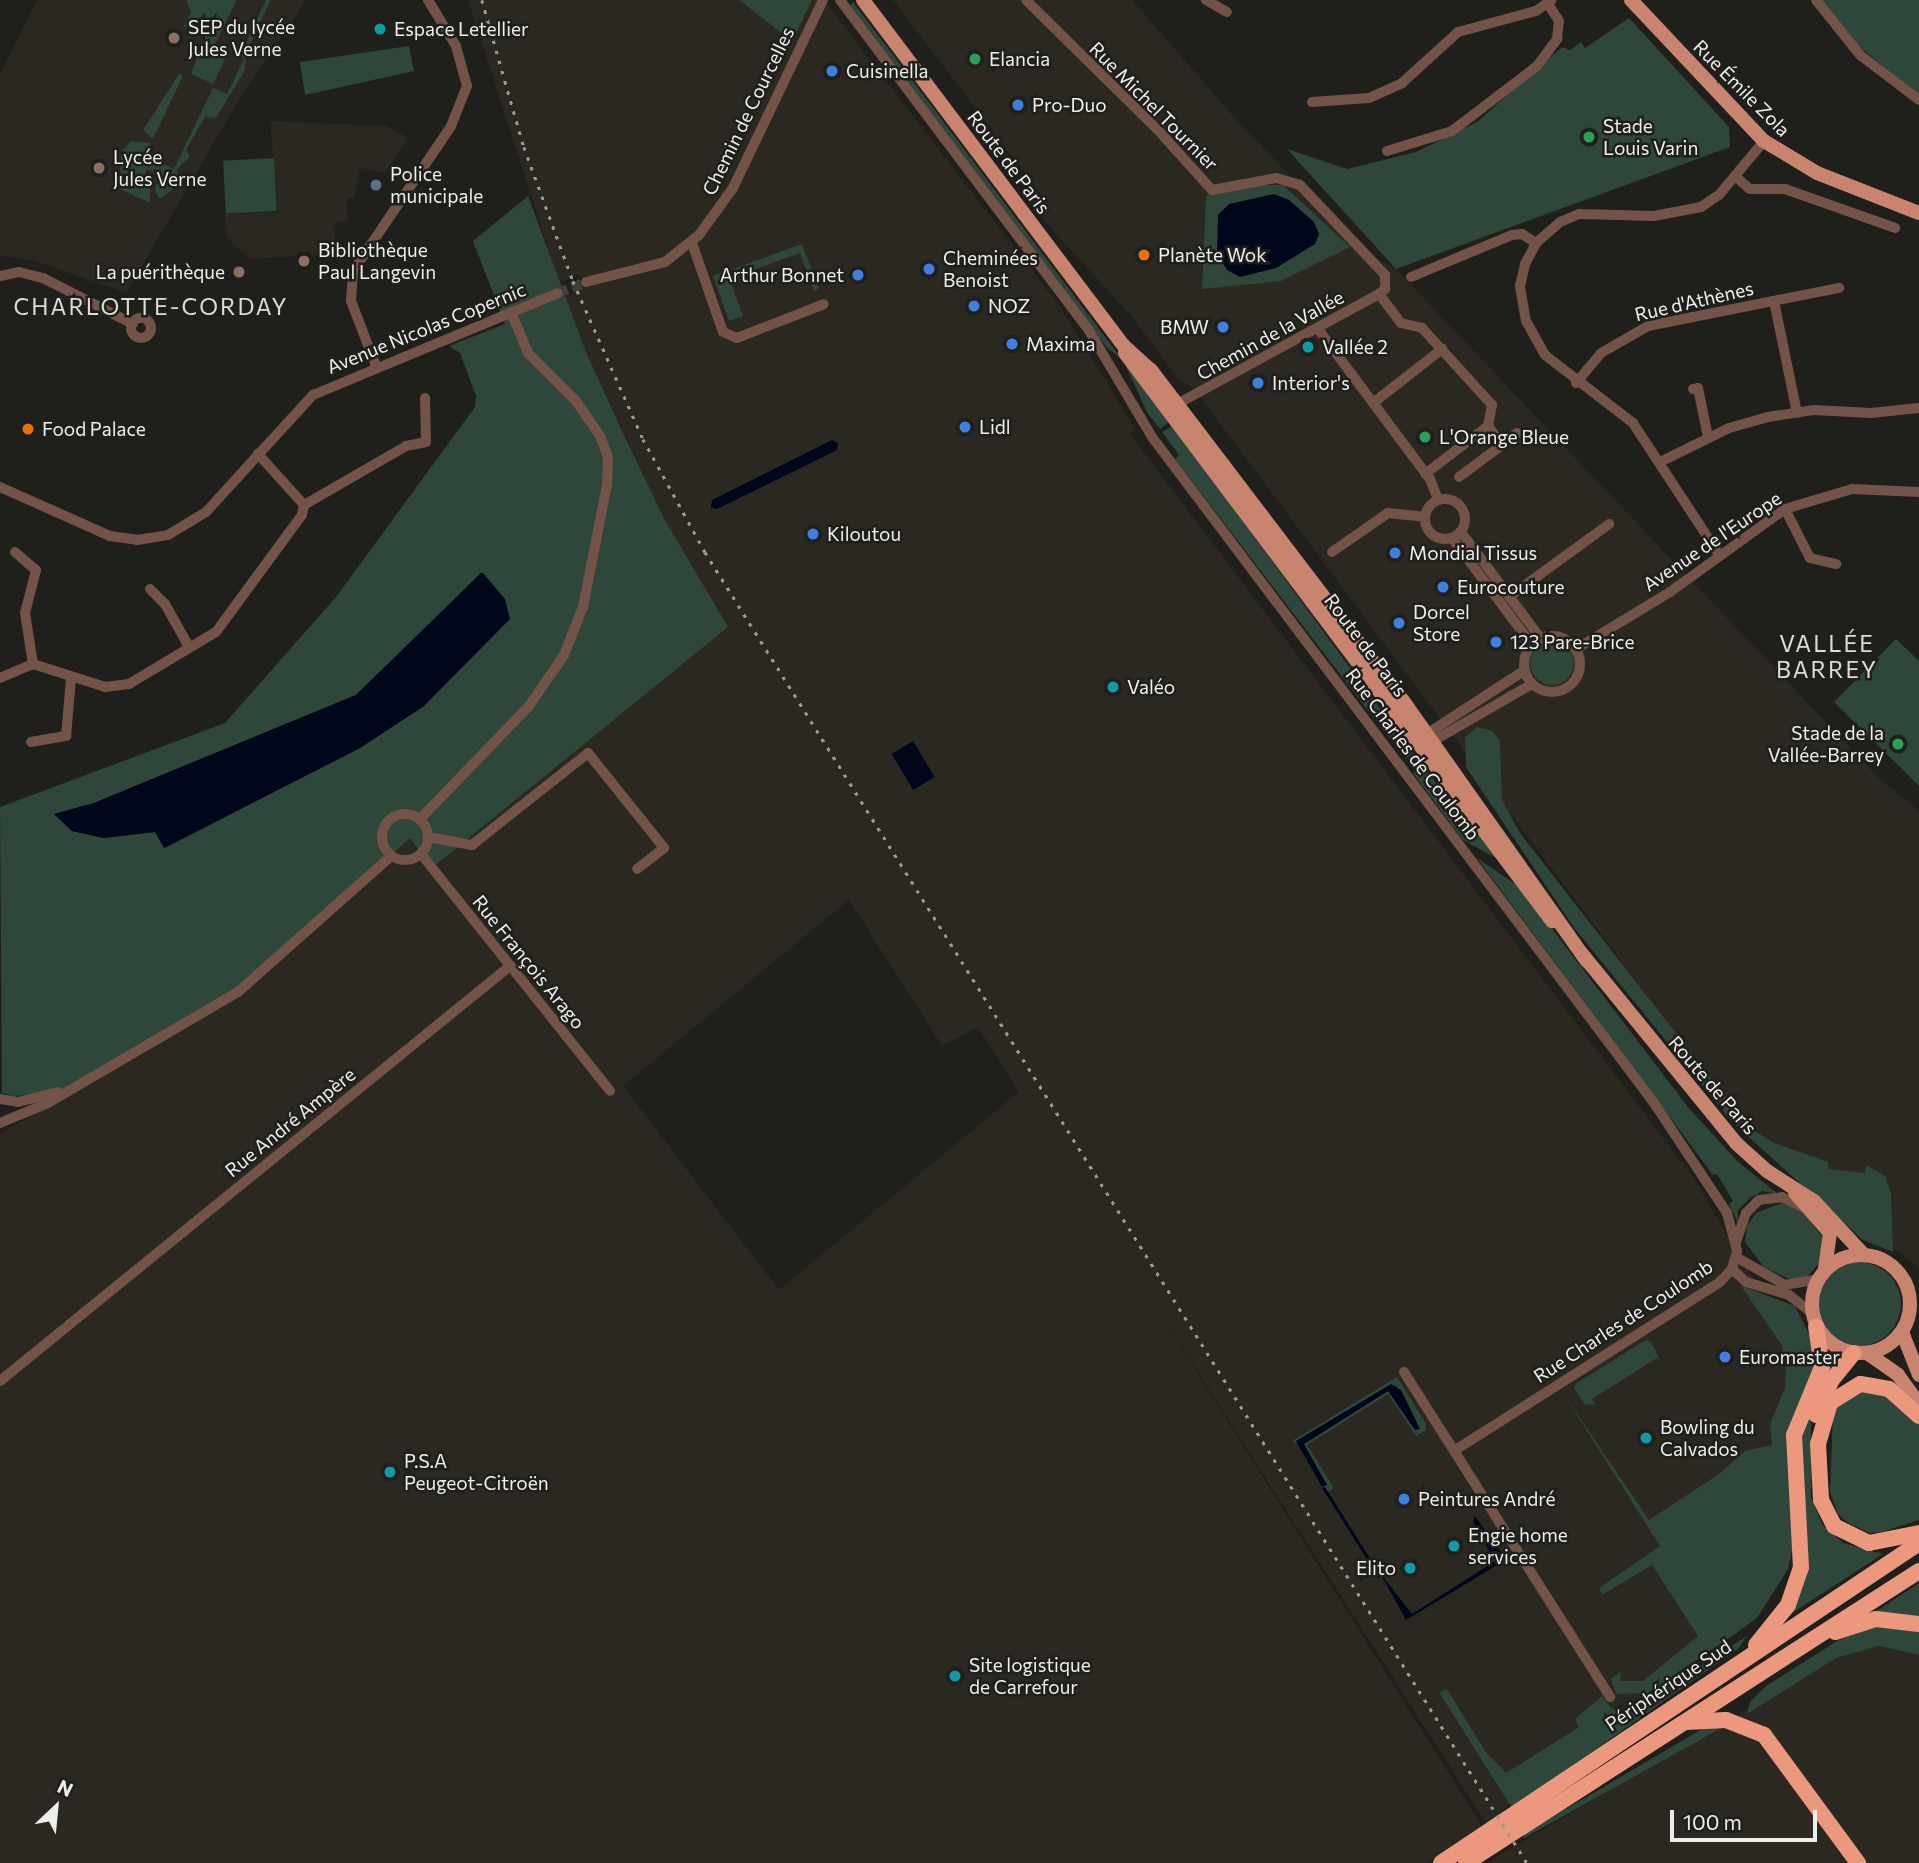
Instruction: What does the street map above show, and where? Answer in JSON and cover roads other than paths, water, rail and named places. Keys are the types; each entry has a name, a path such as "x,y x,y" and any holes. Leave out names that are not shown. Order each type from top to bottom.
{"highway":[{"path":"1742,1661 1782,1614 1800,1576 1803,1546 1794,1435 1822,1367 1814,1319"},
{"path":"1861,1353 1839,1369 1821,1399 1813,1432 1818,1444 1821,1500 1834,1526 1869,1544 1919,1533"},
{"path":"1818,1444 1830,1404 1860,1384 1889,1389 1919,1416"},
{"name":"Périphérique Sud","path":"1441,1863 1919,1543"},
{"name":"Périphérique Sud","path":"1465,1863 1919,1571"},
{"path":"1826,1632 1843,1631 1876,1619 1919,1624"},
{"path":"1684,1722 1726,1720 1764,1735 1858,1863"}],"main road":[{"name":"Route de Paris","path":"863,0 1124,346 1151,370 1587,961 1695,1098 1737,1144 1840,1225 1864,1255"},
{"name":"Rue Émile Zola","path":"1631,0 1764,141 1817,173 1919,213"},
{"name":"Route de Paris","path":"1124,346 1126,357 1160,402 1424,742"},
{"name":"Route de Paris","path":"1794,1191 1805,1208 1830,1233 1822,1274"},
{"path":"1861,1353 1892,1342 1902,1332 1910,1304 1906,1284 1883,1260 1864,1255 1840,1259 1822,1274 1814,1319 1828,1342 1861,1353 1898,1375 1919,1404"},
{"path":"1902,1332 1919,1375"}],"street":[{"path":"376,366 351,301 353,271 451,126 467,86 456,46 428,0"},
{"name":"Chemin de Courcelles","path":"586,282 654,266 692,243 733,188 823,0"},
{"name":"Rue Charles de Coulomb","path":"840,0 1088,329 1152,437 1669,1124 1722,1204 1736,1242 1736,1257 1732,1269 1714,1287 1454,1451"},
{"name":"Rue Michel Tournier","path":"1026,0 1166,138 1212,190 1276,178 1300,185 1378,264 1386,280 1379,294"},
{"path":"1206,0 1227,12"},
{"path":"1816,0 1860,55 1919,100"},
{"path":"1312,102 1369,98 1402,83 1458,32 1550,2 1559,21 1557,39 1537,66 1451,131 1387,151"},
{"path":"1720,556 1684,507 1661,462 1622,413 1577,383 1545,355 1523,312 1522,275 1536,243 1560,222 1579,214 1654,216 1701,206 1736,177 1764,141"},
{"path":"1736,177 1750,189 1785,189 1895,228"},
{"path":"1411,277 1512,235 1522,234 1536,243"},
{"path":"692,243 723,332 737,338 824,304"},
{"path":"0,276 34,275 132,324"},
{"name":"Rue d'Athènes","path":"1577,383 1601,353 1648,326 1839,288"},
{"name":"Avenue Nicolas Copernic","path":"0,486 110,536 153,539 200,518 304,402 376,366 558,293"},
{"path":"1379,294 1401,323 1422,328 1491,399 1488,426 1502,445"},
{"name":"Chemin de la Vallée","path":"1178,407 1379,294"},
{"path":"1774,301 1797,413"},
{"path":"420,819 529,706 564,656 583,607 607,485 608,457 600,436 576,401 528,353 511,312"},
{"path":"1318,329 1425,474 1438,500"},
{"path":"1373,403 1442,349"},
{"path":"1693,389 1698,388 1708,438"},
{"path":"0,678 33,664 71,679 106,687 129,684 216,632 231,616 302,515 304,505 406,446 426,442 425,398"},
{"path":"1160,402 1178,407"},
{"path":"1661,462 1708,438 1749,422 1797,413 1919,408"},
{"path":"1425,474 1447,454 1488,426"},
{"path":"1459,477 1517,433"},
{"path":"258,454 304,505"},
{"name":"Avenue de l'Europe","path":"1576,649 1670,592 1786,509 1852,489 1919,492"},
{"path":"1424,517 1438,500 1451,499 1461,507 1465,520 1457,535"},
{"path":"1786,509 1810,558 1836,564"},
{"path":"1332,552 1388,513 1424,517"},
{"path":"1424,517 1431,534 1457,535 1509,597 1536,642"},
{"path":"1509,597 1609,524"},
{"path":"1457,535 1536,642"},
{"path":"15,552 36,569 25,613 33,664"},
{"path":"150,589 165,604 189,647"},
{"path":"1525,670 1532,684 1553,692 1572,685 1580,665 1576,649 1563,638 1536,642"},
{"path":"1424,742 1525,670 1536,642"},
{"path":"31,742 66,736 71,679"},
{"path":"1424,742 1532,684"},
{"path":"428,837 472,845 588,753 664,848 637,869"},
{"path":"401,814 420,819 428,837 421,855 406,861 390,856 383,845 385,825 401,814"},
{"name":"Rue François Arago","path":"421,855 610,1091"},
{"path":"0,1123 48,1103 67,1089 238,992 390,856"},
{"name":"Rue André Ampère","path":"0,1381 510,966"},
{"path":"0,1099 35,1100 67,1089"},
{"path":"1736,1242 1746,1213 1759,1200 1782,1197 1805,1208"},
{"path":"1736,1257 1784,1284 1822,1274"},
{"path":"1732,1269 1746,1282 1789,1295 1814,1319"},
{"path":"1405,1373 1610,1697"}],"water":[{"path":"1274,194 1289,200 1314,222 1319,234 1315,244 1276,268 1240,277 1227,270 1217,254 1218,215 1229,204"},
{"path":"832,440 838,443 837,450 717,509 711,508 712,500"},
{"path":"482,572 505,599 510,619 424,706 360,748 164,848 155,832 104,838 72,831 54,814 94,803 356,695"},
{"path":"913,741 935,777 913,790 892,754"},
{"path":"1391,1384 1401,1390 1420,1429 1415,1430 1388,1391 1304,1444 1327,1485 1322,1487 1296,1441"},
{"path":"1475,1516 1500,1551 1499,1564 1406,1620 1380,1573 1412,1614 1495,1561 1473,1521"}],"waterway":[{"path":"1324,1488 1379,1575"}],"tunnel":[{"path":"558,293 586,282"}],"railway":[{"path":"482,0 524,147 573,281 643,439 705,552 1527,1863"}],"place":[{"name":"Espace Letellier","path":"380,29"},
{"name":"SEP du lycée Jules Verne","path":"174,38"},
{"name":"Elancia","path":"975,59"},
{"name":"Cuisinella","path":"832,71"},
{"name":"Pro-Duo","path":"1018,105"},
{"name":"Stade Louis Varin","path":"1589,137"},
{"name":"Lycée Jules Verne","path":"99,168"},
{"name":"Police municipale","path":"376,185"},
{"name":"Planète Wok","path":"1144,255"},
{"name":"Bibliothèque Paul Langevin","path":"304,261"},
{"name":"Cheminées Benoist","path":"929,269"},
{"name":"La puérithèque","path":"239,272"},
{"name":"Arthur Bonnet","path":"858,275"},
{"name":"NOZ","path":"974,306"},
{"name":"BMW","path":"1223,327"},
{"name":"Maxima","path":"1012,344"},
{"name":"Vallée 2","path":"1308,347"},
{"name":"Interior's","path":"1258,383"},
{"name":"Lidl","path":"965,427"},
{"name":"Food Palace","path":"28,429"},
{"name":"L'Orange Bleue","path":"1425,437"},
{"name":"Kiloutou","path":"813,534"},
{"name":"Mondial Tissus","path":"1395,553"},
{"name":"Eurocouture","path":"1443,587"},
{"name":"Dorcel Store","path":"1399,623"},
{"name":"123 Pare-Brice","path":"1496,642"},
{"name":"Valéo","path":"1113,687"},
{"name":"Stade de la Vallée-Barrey","path":"1898,744"},
{"name":"Euromaster","path":"1725,1357"},
{"name":"Bowling du Calvados","path":"1646,1438"},
{"name":"P.S.A Peugeot-Citroën","path":"390,1472"},
{"name":"Peintures André","path":"1404,1499"},
{"name":"Engie home services","path":"1454,1546"},
{"name":"Elito","path":"1410,1568"},
{"name":"Site logistique de Carrefour","path":"955,1676"}],"district":[{"name":"CHARLOTTE-CORDAY","path":"151,306"},
{"name":"VALLÉE BARREY","path":"1827,656"}]}
